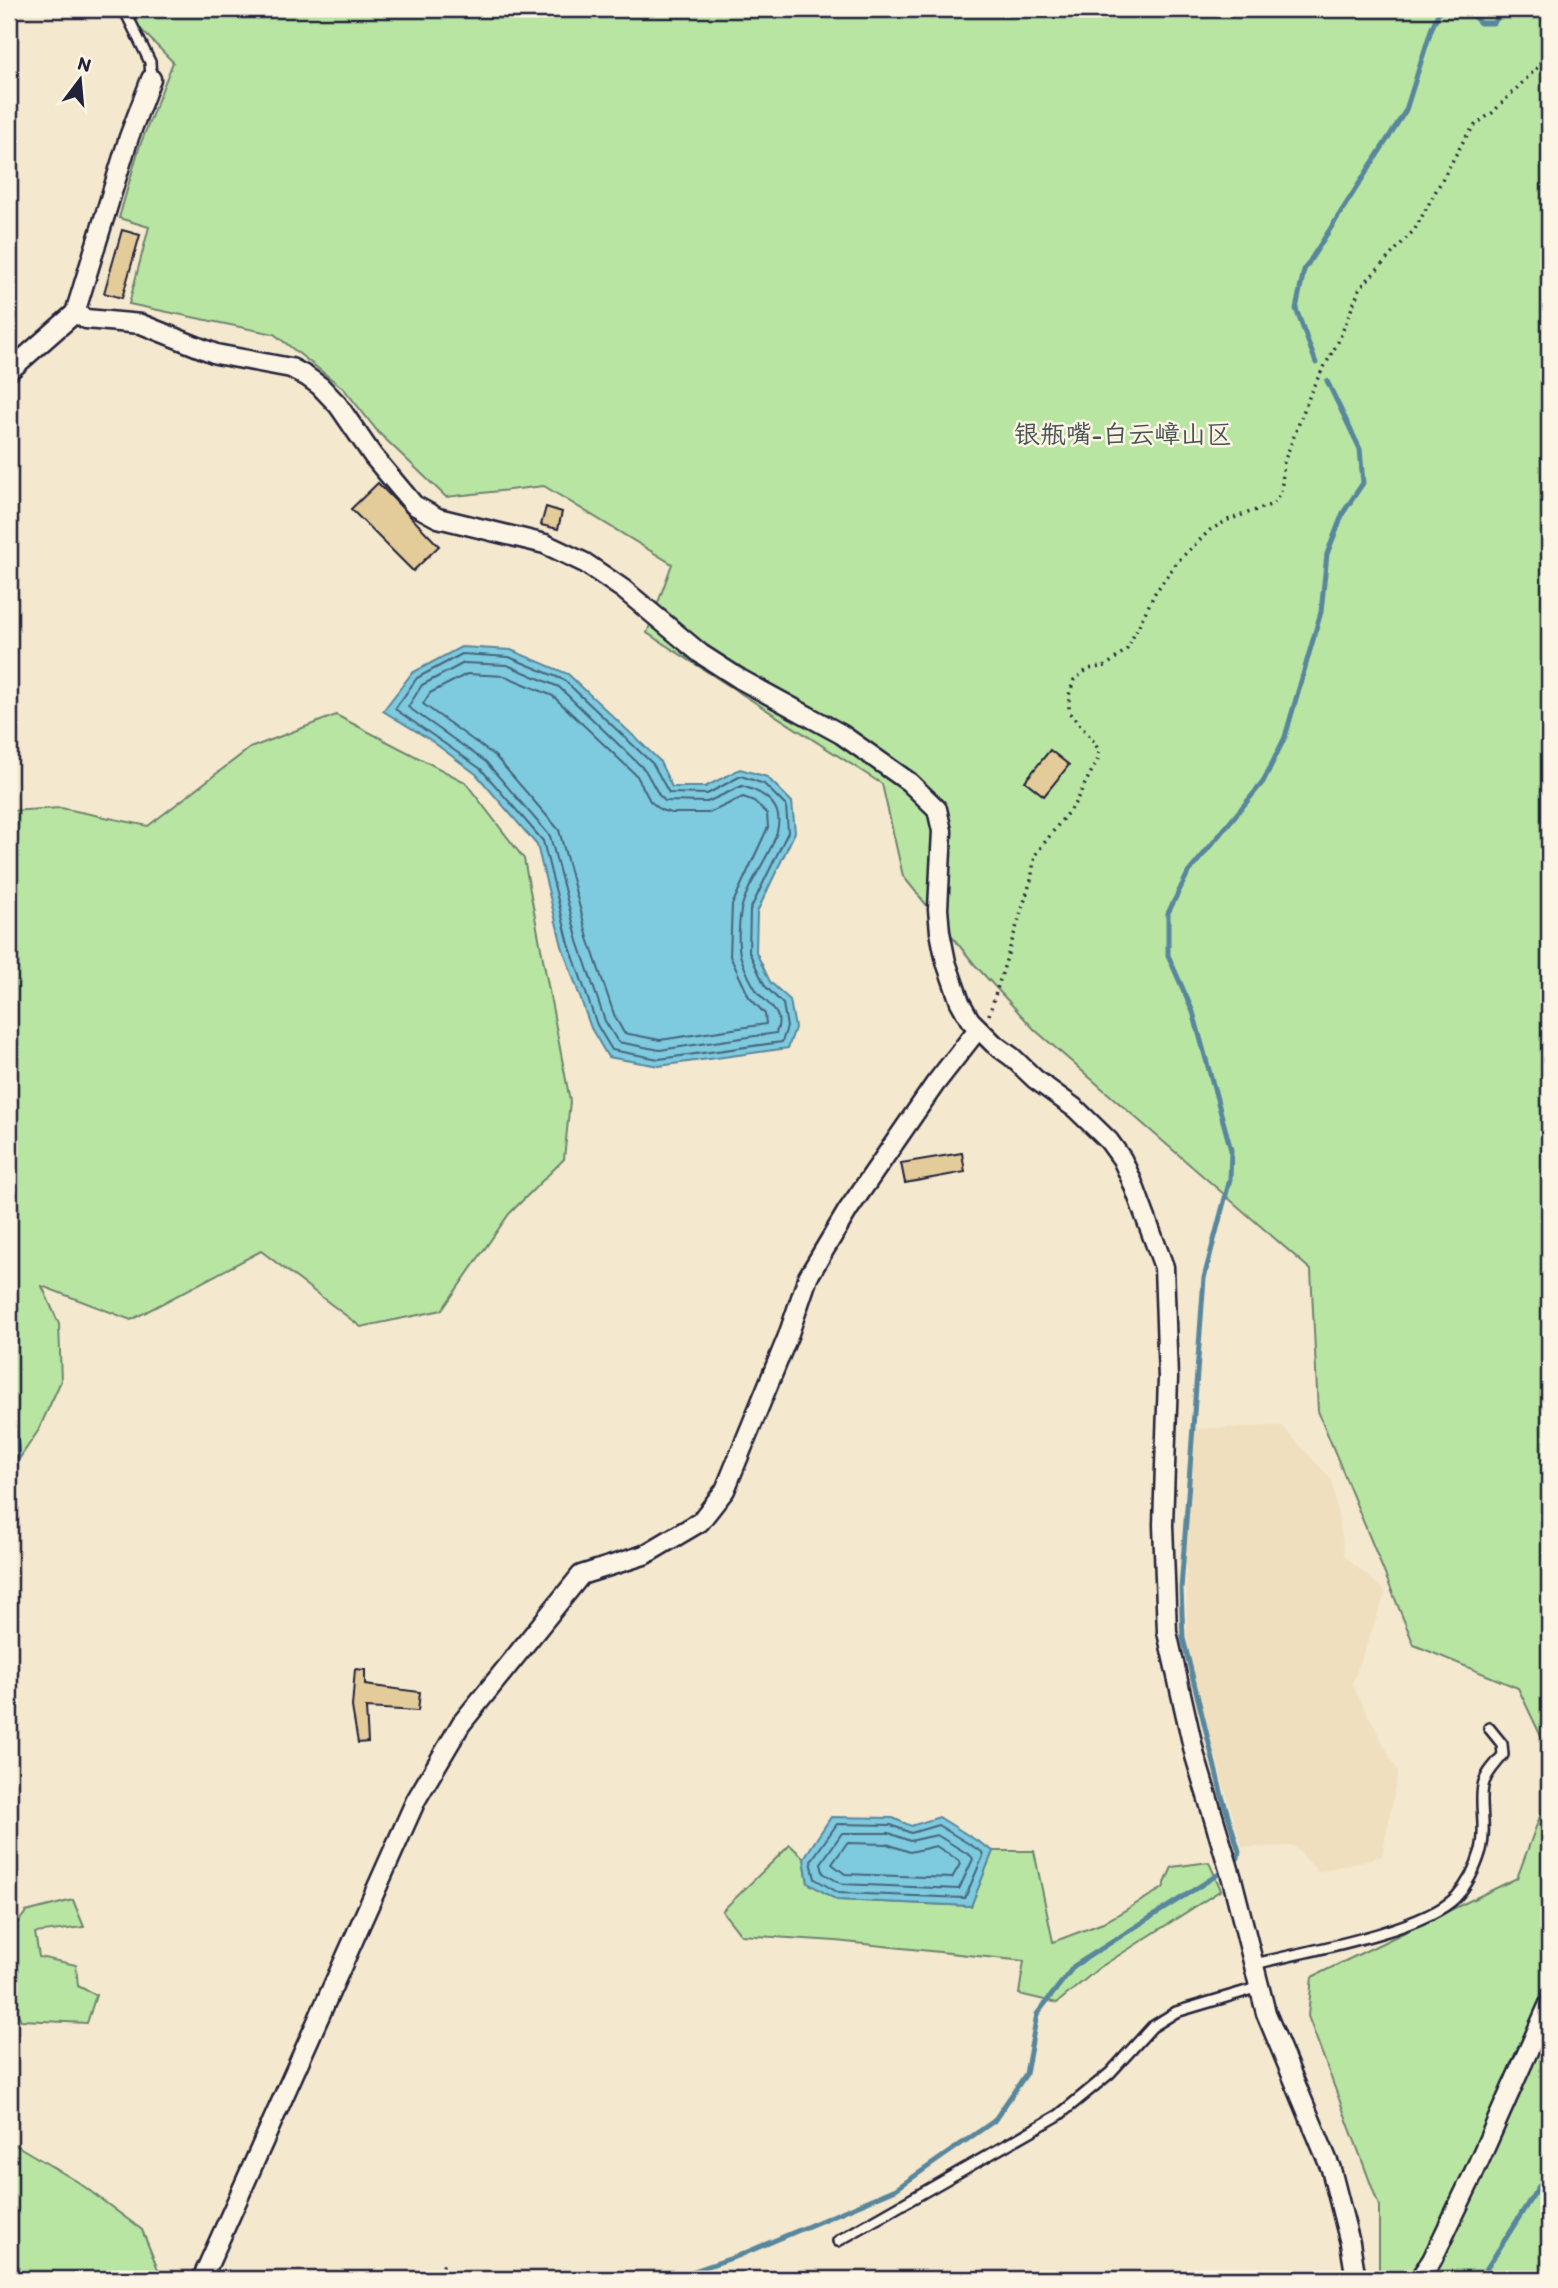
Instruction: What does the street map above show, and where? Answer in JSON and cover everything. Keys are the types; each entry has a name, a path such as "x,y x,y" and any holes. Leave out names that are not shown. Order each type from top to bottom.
{"street":[{"path":"9,371 75,313 129,137 151,79"},
{"path":"75,313 86,319 141,324 216,354 291,369 306,376 338,405 373,456 414,505 438,518 545,544 585,563 623,589 701,654 740,679 841,734 930,800 941,820 938,909 940,932 946,962 970,1020 1035,1079 1076,1109 1109,1141 1122,1159 1132,1181 1164,1267 1168,1378 1163,1513 1167,1632 1195,1756 1274,2036 1295,2079 1331,2169 1350,2243 1356,2279"},
{"path":"202,2279 416,1800 461,1724 581,1575 644,1555 689,1529 700,1522 725,1490 788,1336 808,1277 848,1210 935,1084 978,1029"},
{"path":"1419,2279 1432,2260 1471,2179 1549,2004"}],"lane":[{"path":"124,9 150,62 151,79"},
{"path":"1254,1964 1387,1931 1423,1917 1455,1898 1471,1876 1481,1849 1485,1827 1482,1786 1503,1755 1502,1744 1489,1728"},
{"path":"838,2241 1059,2115 1110,2073 1152,2027 1176,2012 1260,1987"}],"path":[{"path":"978,1029 986,1022 992,1007 1031,880 1035,855 1075,803 1098,759 1099,752 1095,743 1069,712 1069,695 1074,680 1088,669 1106,666 1127,649 1155,593 1178,561 1210,530 1228,520 1273,504 1281,493 1284,462 1313,387 1338,342 1360,288 1415,229 1465,138 1476,124 1492,113 1531,74 1549,44"},
{"path":"437,2279 444,2263"}],"shaded area":[{"path":"1282,1426 1332,1480 1345,1557 1386,1592 1352,1684 1398,1772 1382,1856 1318,1872 1294,1846 1242,1847 1188,1660 1185,1518 1193,1429"}],"green space":[{"name":"银瓶嘴-白云嶂山区","path":"121,9 1549,9 1549,1753 1518,1688 1414,1645 1318,1411 1311,1270 1035,1030 975,965 903,876 882,784 647,633 672,564 544,486 446,497 379,433 344,389 274,334 129,304 149,227 119,218 139,148 173,62"},
{"path":"336,715 465,782 524,859 570,1101 564,1159 509,1214 442,1310 361,1327 261,1251 131,1320 42,1286 59,1324 61,1381 38,1431 9,1474 9,811 61,808 148,826 250,748"},
{"path":"1549,1792 1549,2279 1379,2279 1379,2206 1308,2016 1312,1977 1517,1878"},
{"path":"790,1845 804,1858 808,1883 837,1900 971,1906 993,1851 1034,1851 1053,1942 1103,1923 1163,1888 1172,1867 1209,1862 1221,1890 1099,1968 1057,2003 1019,1994 1024,1961 836,1941 741,1935 722,1911"},
{"path":"73,1900 84,1927 35,1933 39,1957 76,1965 78,1986 96,1995 87,2023 21,2020 9,1998 9,1934 26,1912"},
{"path":"9,2141 78,2182 142,2230 162,2279 9,2279"}],"water":[{"path":"461,647 511,650 568,674 659,760 672,787 705,787 740,769 767,777 792,802 795,832 757,912 756,952 770,982 790,1000 795,1028 788,1048 659,1066 608,1057 591,1028 562,946 537,845 476,774 429,739 383,711 412,673"},
{"path":"831,1817 893,1818 911,1826 939,1817 993,1851 971,1906 837,1900 808,1883 804,1858"}],"building":[{"path":"122,230 140,235 122,298 104,293"},
{"path":"378,483 439,546 413,571 351,509"},
{"path":"546,507 562,512 558,529 541,525"},
{"path":"1050,750 1069,765 1044,796 1025,781"},
{"path":"962,1153 965,1172 905,1183 901,1163"},
{"path":"355,1669 365,1670 365,1685 420,1692 418,1711 366,1708 368,1742 358,1743 352,1707"}],"waterway":[{"path":"1316,363 1296,309 1304,270 1406,110 1440,9"},
{"path":"1466,9 1480,23 1493,23 1506,9"},
{"path":"1232,1863 1238,1858 1239,1851 1222,1796 1183,1638 1181,1589 1204,1278 1230,1179 1231,1150 1193,1012 1168,955 1168,913 1188,873 1263,782 1285,737 1321,612 1327,554 1343,513 1363,483 1360,449 1327,381"},
{"path":"9,1391 18,1454 9,1494"},
{"path":"670,2279 738,2256 896,2189 994,2121 1026,2074 1037,2014 1074,1966 1225,1870"},
{"path":"1480,2279 1549,2166"}]}
